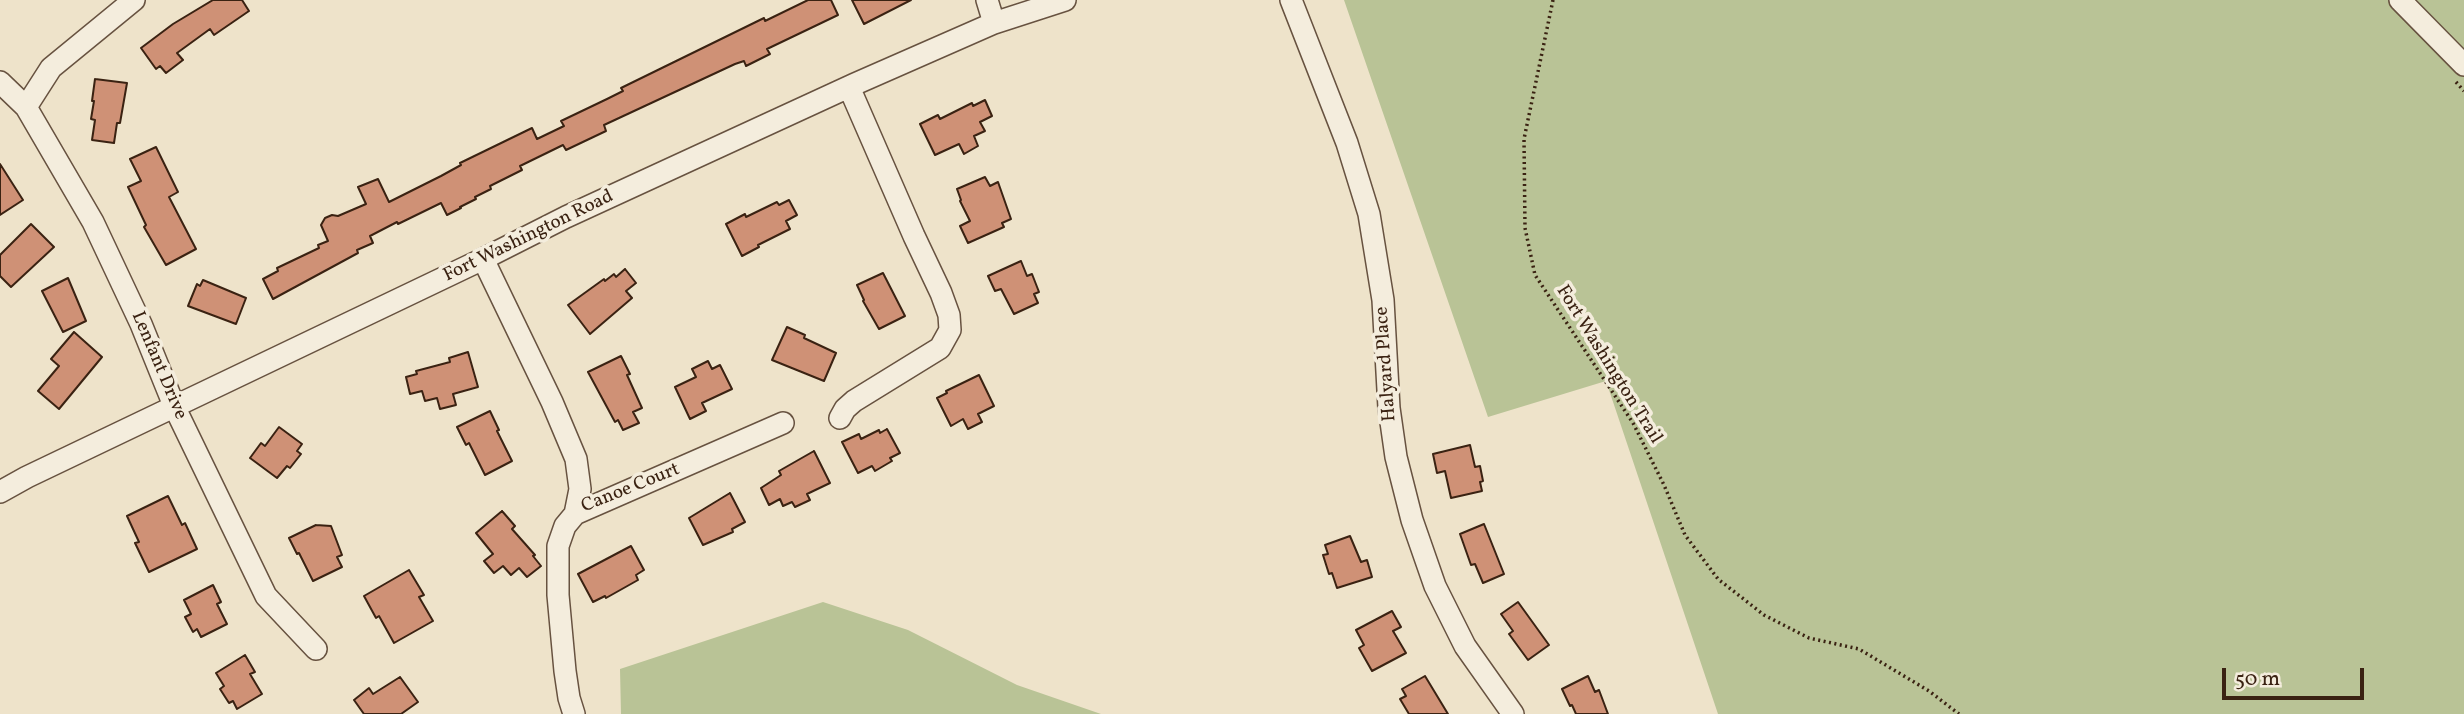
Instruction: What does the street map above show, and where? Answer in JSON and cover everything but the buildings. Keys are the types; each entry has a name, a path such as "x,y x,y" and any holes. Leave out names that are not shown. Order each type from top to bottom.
{"street":[{"path":"26,107 51,68 134,0"},
{"path":"987,0 995,23"},
{"name":"Fort Washington Road","path":"0,492 483,260 566,217 995,23 1065,0"},
{"name":"Halyard Place","path":"1291,0 1347,143 1369,214 1383,300 1389,408 1394,445 1412,520 1435,586 1465,646 1513,714"},
{"path":"2400,0 2464,65"},
{"name":"Lenfant Drive","path":"0,82 26,107 93,222 141,324 175,408 266,596 316,649"},
{"path":"840,418 854,401 940,348 950,330 949,315 941,293 849,87"},
{"name":"Canoe Court","path":"483,260 552,402 576,459 580,489 575,514"},
{"name":"Canoe Court","path":"575,514 783,423"},
{"path":"574,714 565,671 558,595 558,546 565,526 575,514"}],"path":[{"name":"Fort Washington Trail","path":"1553,0 1524,139 1525,228 1535,275 1633,424 1664,485 1685,535 1718,579 1764,615 1809,638 1859,649 1929,691 1959,714"}],"green space":[{"path":"1344,0 2464,0 2464,714 1718,714 1606,381 1488,417"},
{"path":"823,602 908,630 1017,685 1101,714 621,714 620,669"}]}
